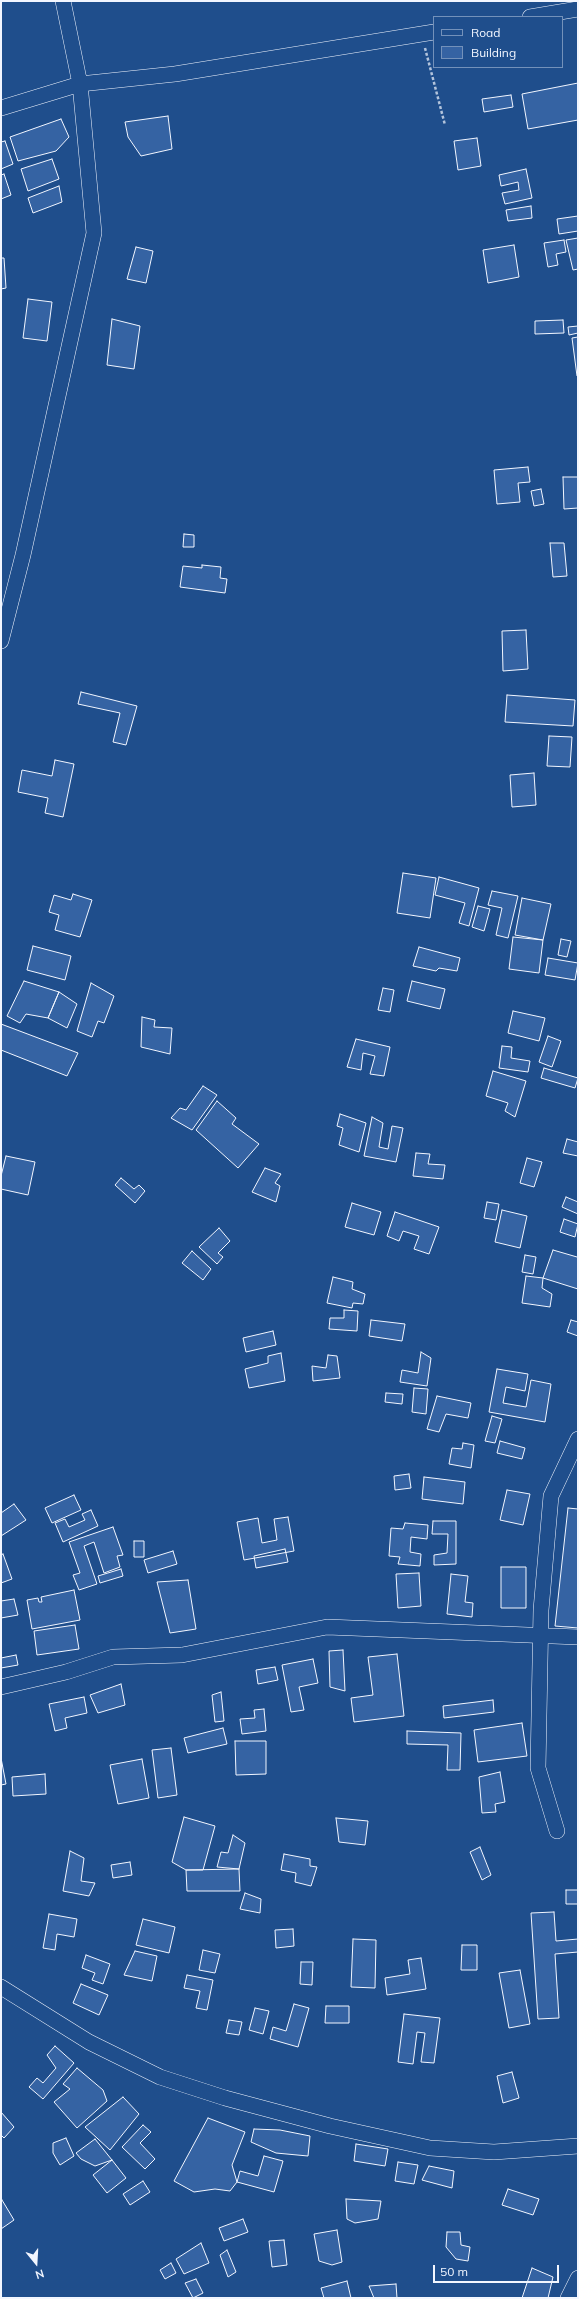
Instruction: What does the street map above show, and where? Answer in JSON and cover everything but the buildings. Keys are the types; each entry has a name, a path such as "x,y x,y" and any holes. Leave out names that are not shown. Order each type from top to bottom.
{"street":[{"path":"1,641 23,556 94,233 80,84 63,1"},
{"path":"536,16 578,9"},
{"path":"1,108 80,84 175,74 428,33"},
{"path":"557,1830 538,1768 540,1634 551,1496 578,1438"},
{"path":"1,1687 66,1672 113,1657 182,1655 327,1627 540,1634 578,1637"},
{"path":"1,1988 89,2042 160,2077 232,2100 330,2126 430,2148 494,2152 578,2146"},
{"path":"568,2298 578,2278"}],"path":[{"path":"428,33 433,60"},
{"path":"434,68 445,125"}]}
